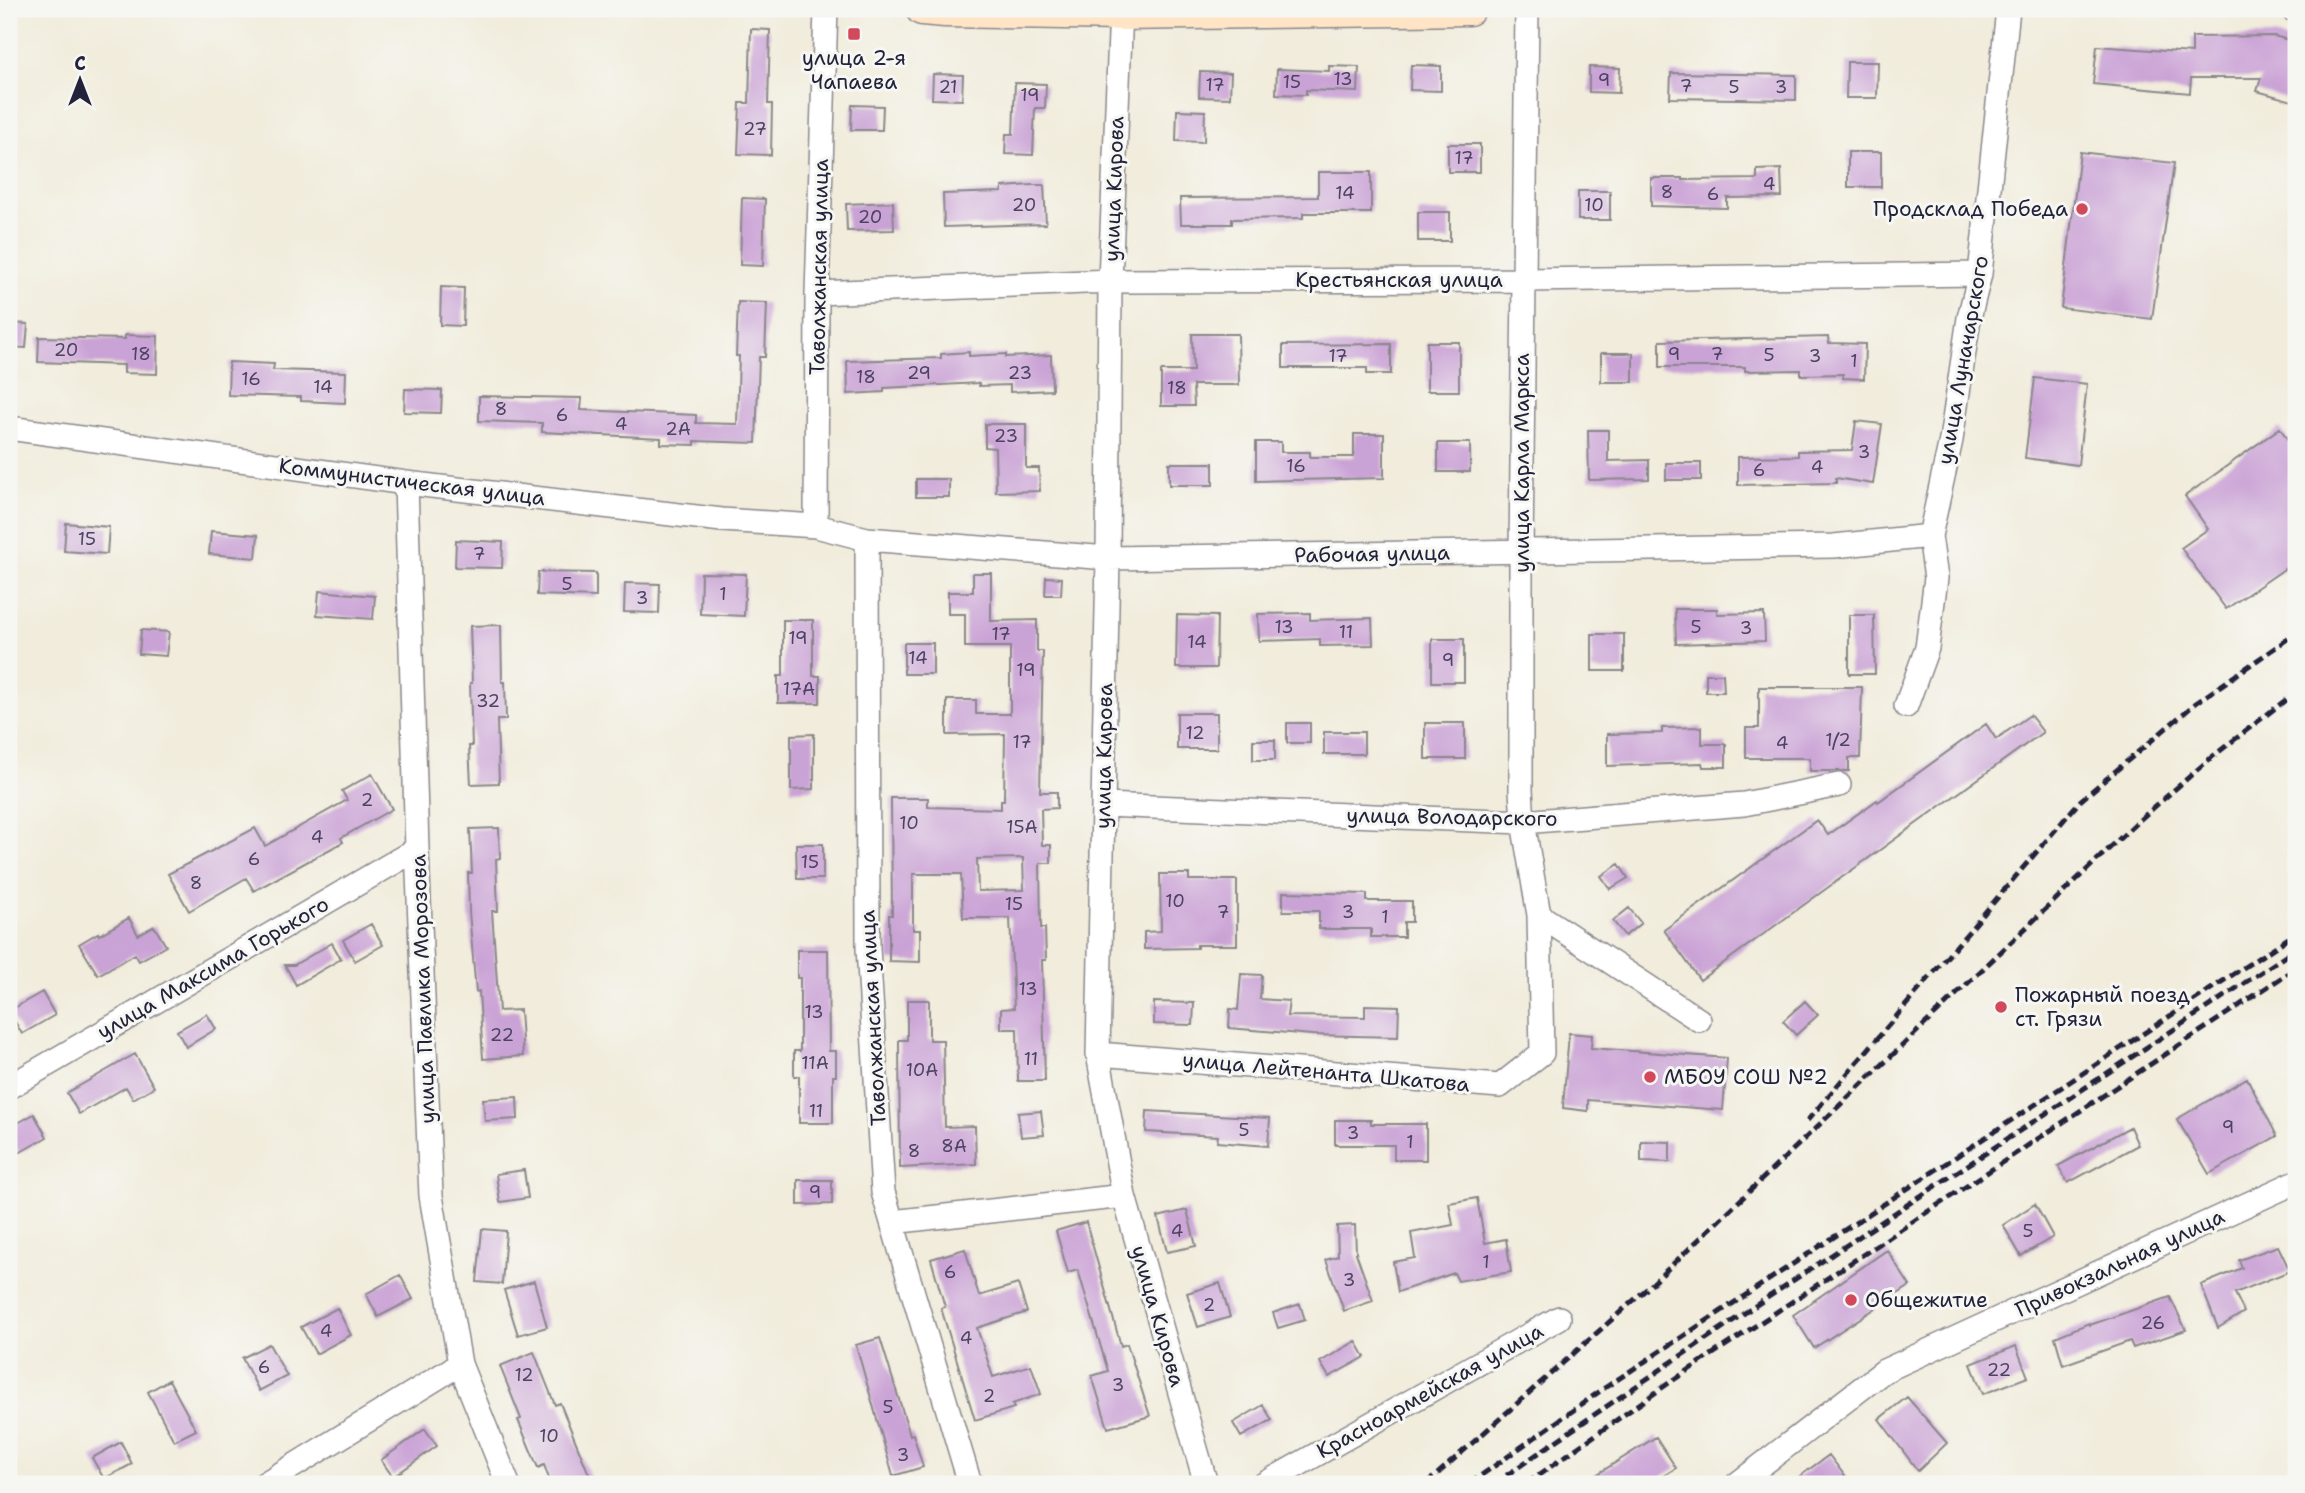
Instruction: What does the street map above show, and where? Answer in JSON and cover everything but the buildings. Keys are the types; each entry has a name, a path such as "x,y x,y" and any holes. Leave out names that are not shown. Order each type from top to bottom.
{"main road":[{"path":"922,9 1469,9"}],"street":[{"name":"Таволжанская улица","path":"816,526 817,293 826,9"},
{"name":"улица Карла Маркса","path":"1527,9 1521,790 1523,822 1539,915 1542,1053"},
{"name":"улица Луначарского","path":"1906,706 1927,648 1936,578 1930,536 1951,440 1969,318 1980,274 2008,9"},
{"name":"улица Кирова","path":"1121,11 1110,281 1108,558 1098,1054 1124,1196 1206,1484"},
{"name":"Крестьянская улица","path":"817,293 1110,281 1524,280 1980,274"},
{"name":"Коммунистическая улица","path":"9,428 406,483 722,520 816,526"},
{"name":"улица Павлика Морозова","path":"406,483 431,1196 460,1364 508,1484"},
{"name":"Рабочая улица","path":"816,526 867,538 1108,558 1834,546 1930,536"},
{"name":"Таволжанская улица","path":"867,538 868,948 883,1192 970,1484"},
{"name":"улица Володарского","path":"1104,806 1523,822 1744,804 1839,785"},
{"name":"улица Максима Горького","path":"9,1087 417,849"},
{"path":"1539,915 1699,1020"},
{"name":"улица Лейтенанта Шкатова","path":"1098,1054 1500,1086 1542,1053"},
{"name":"Привокзальная улица","path":"1737,1484 1884,1371 2296,1182"},
{"path":"892,1222 1124,1196"},
{"name":"Красноармейская улица","path":"1264,1484 1559,1318"},
{"path":"264,1484 460,1364"}],"railway":[{"path":"1807,1121 2080,801 2196,703 2296,633"},
{"path":"1426,1484 1651,1285 2136,823 2212,757 2296,692"},
{"path":"1469,1484 1606,1387 2296,933"},
{"path":"1494,1484 1793,1281 2296,949"},
{"path":"1526,1484 1669,1383 2296,968"}],"place":[{"name":"улица 2-я Чапаева","path":"854,34"},
{"name":"Продсклад Победа","path":"2082,209"},
{"name":"Пожарный поезд ст. Грязи","path":"2001,1007"},
{"name":"МБОУ СОШ №2","path":"1650,1077"},
{"name":"Общежитие","path":"1851,1300"}]}
